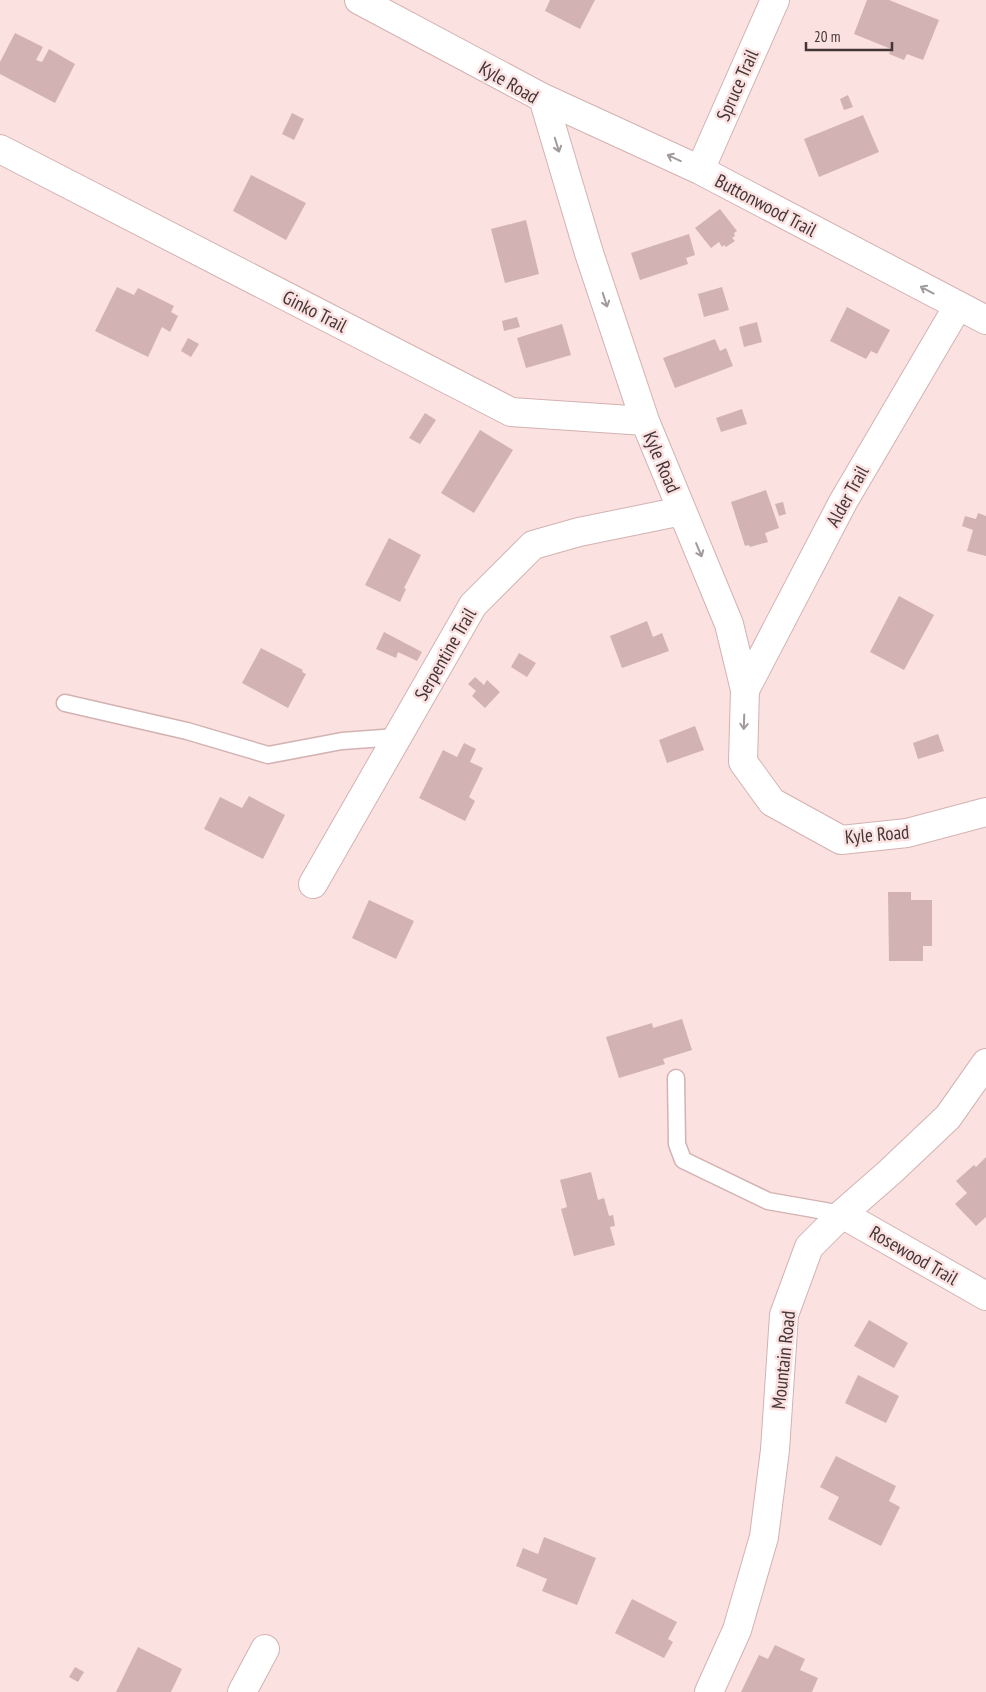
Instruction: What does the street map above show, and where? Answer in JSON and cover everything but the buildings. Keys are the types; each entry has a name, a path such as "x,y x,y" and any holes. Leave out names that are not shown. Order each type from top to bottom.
{"street":[{"name":"Kyle Road","path":"358,0 543,98 589,253 645,421 730,624 745,690 743,762 772,802 840,840 907,833 986,812"},
{"name":"Spruce Trail","path":"700,170 775,0"},
{"name":"Buttonwood Trail","path":"543,98 700,170 986,320"},
{"name":"Ginko Trail","path":"0,149 511,412 645,421"},
{"name":"Alder Trail","path":"745,690 842,502 958,306"},
{"name":"Serpentine Trail","path":"313,884 473,605 533,545 579,532 682,511"},
{"name":"Mountain Road","path":"709,1692 738,1630 764,1537 774,1450 784,1315 809,1246 948,1117 986,1063"},
{"name":"Rosewood Trail","path":"842,1214 986,1296"},
{"path":"242,1692 265,1649"}],"lane":[{"path":"65,703 187,731 268,755 342,740 397,737"},
{"path":"676,1078 677,1144 684,1160 768,1201 842,1214"}]}
